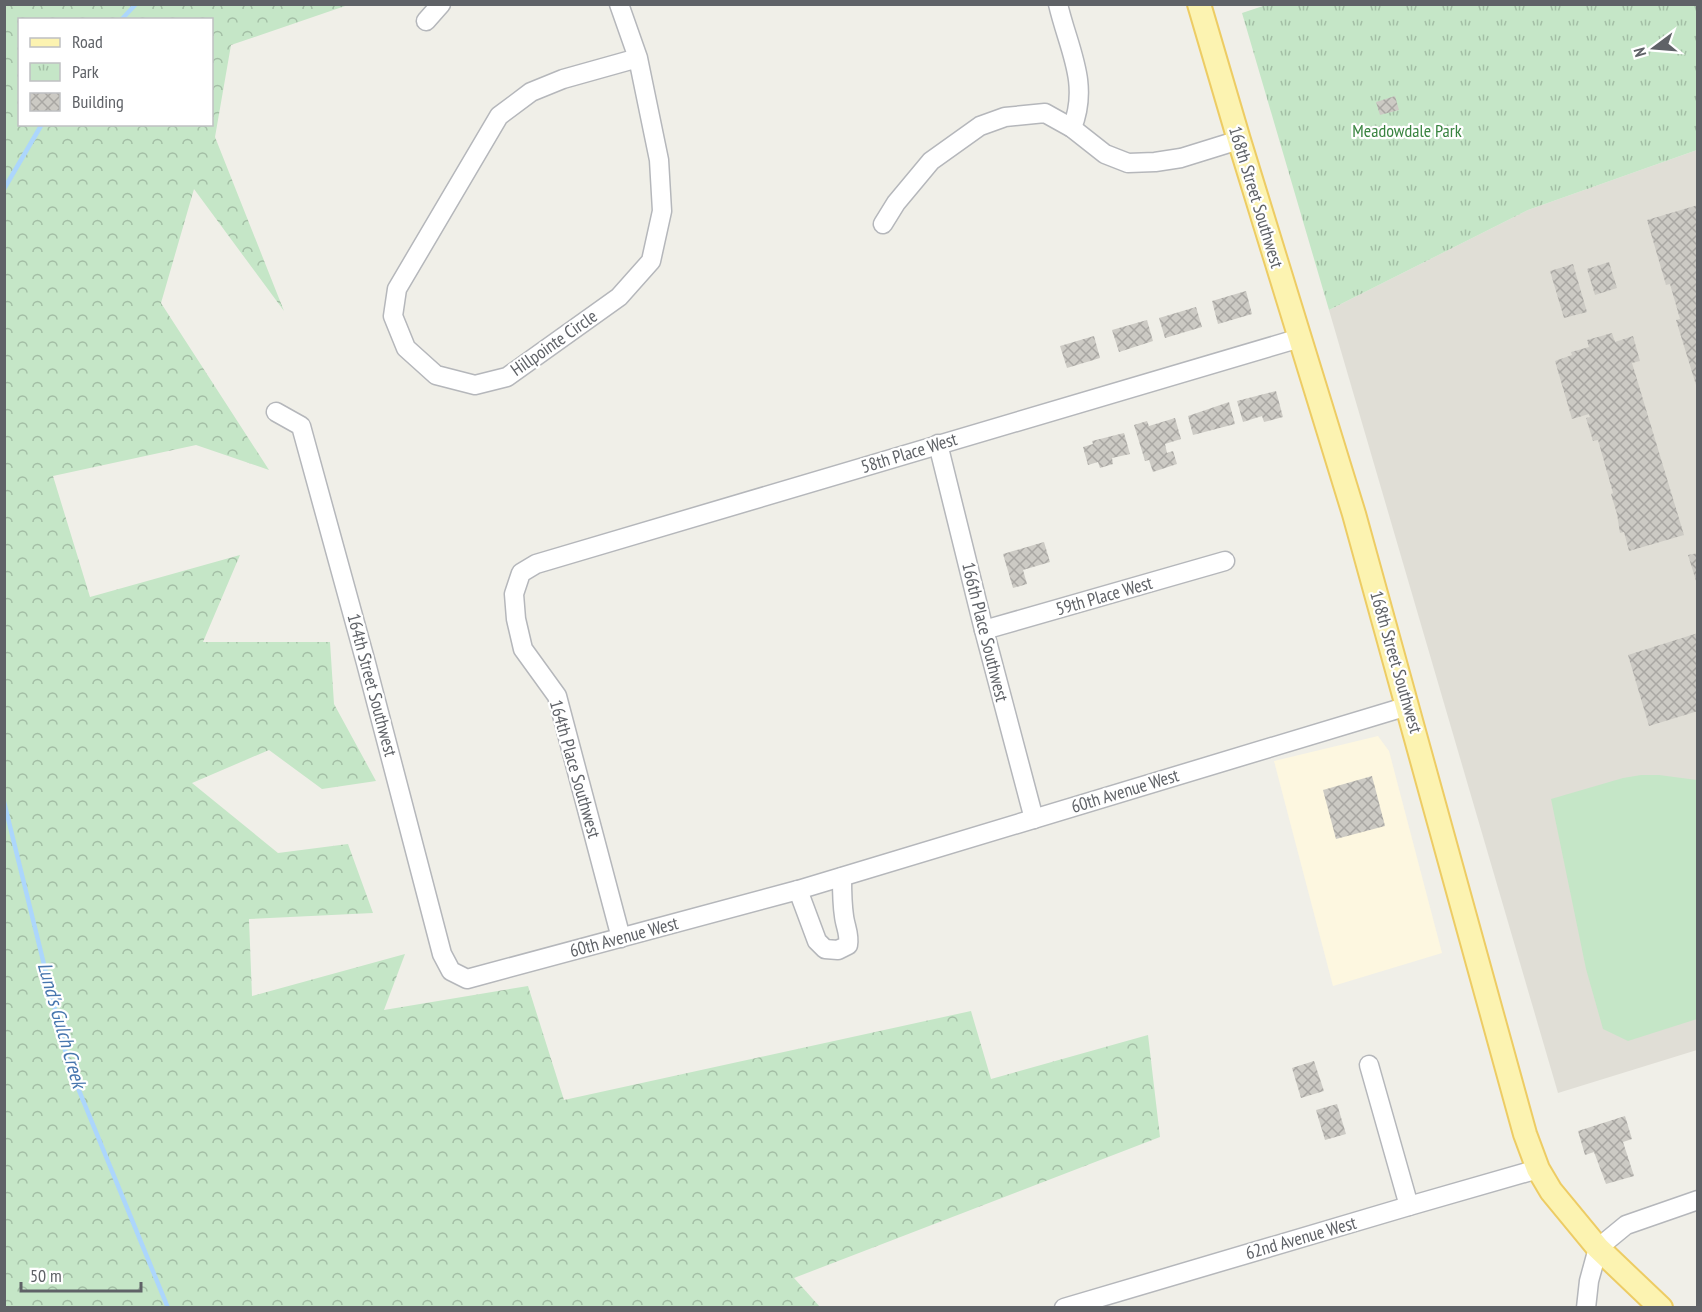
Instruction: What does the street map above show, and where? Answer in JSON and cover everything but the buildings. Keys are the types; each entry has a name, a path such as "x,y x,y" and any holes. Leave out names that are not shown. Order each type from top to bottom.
{"main road":[{"name":"168th Street Southwest","path":"1199,4 1354,514 1525,1134 1538,1169 1551,1191 1598,1248 1661,1308"}],"street":[{"path":"426,21 441,4"},
{"name":"Hillpointe Circle","path":"619,4 638,58 659,160 662,211 651,261 619,297 507,377 475,385 436,375 406,348 393,315 397,289 499,116 531,92 563,79 638,58"},
{"path":"1058,4 1079,81 1077,114 1072,128"},
{"path":"883,224 896,203 931,160 980,126 1005,117 1045,114 1072,128 1105,154 1128,163 1180,158 1239,140"},
{"name":"58th Place West","path":"521,573 536,564 1300,338"},
{"name":"164th Street Southwest","path":"276,412 301,426 442,954 451,971"},
{"name":"166th Place Southwest","path":"938,444 1034,819"},
{"name":"59th Place West","path":"984,630 1225,561"},
{"name":"164th Place Southwest","path":"521,573 514,594 516,619 523,649 556,696 621,938"},
{"name":"60th Avenue West","path":"451,971 466,979 798,890 1408,706"},
{"path":"798,890 817,941 825,950 838,950 848,945 849,937 843,912 842,877"},
{"path":"1369,1065 1409,1206"},
{"name":"62nd Avenue West","path":"1064,1308 1538,1169"},
{"path":"1586,1308 1589,1281 1598,1248 1626,1225 1698,1200"}],"shaded area":[{"path":"1697,150 1697,1050 1558,1093 1329,310 1528,210"},
{"path":"1378,736 1389,751 1442,953 1333,986 1274,761"}],"green space":[{"path":"5,4 348,5 231,45 215,137 284,311 194,189 161,303 269,470 196,445 53,476 90,597 240,555 203,642 330,642 334,704 376,781 322,789 269,750 192,783 278,853 348,844 373,913 249,919 252,996 405,954 384,1010 528,986 564,1100 971,1011 991,1079 1148,1035 1160,1137 794,1278 820,1307 5,1307"},
{"name":"Meadowdale Park","path":"1269,4 1697,5 1697,150 1528,210 1329,310 1242,13"},
{"path":"1641,775 1697,780 1697,1019 1628,1041 1603,1029 1586,969 1551,799"}],"waterway":[{"name":"Lund's Gulch Creek","path":"123,18 136,4"},
{"name":"Lund's Gulch Creek","path":"4,189 41,126"},
{"name":"Lund's Gulch Creek","path":"4,802 69,1066 168,1308"}]}
